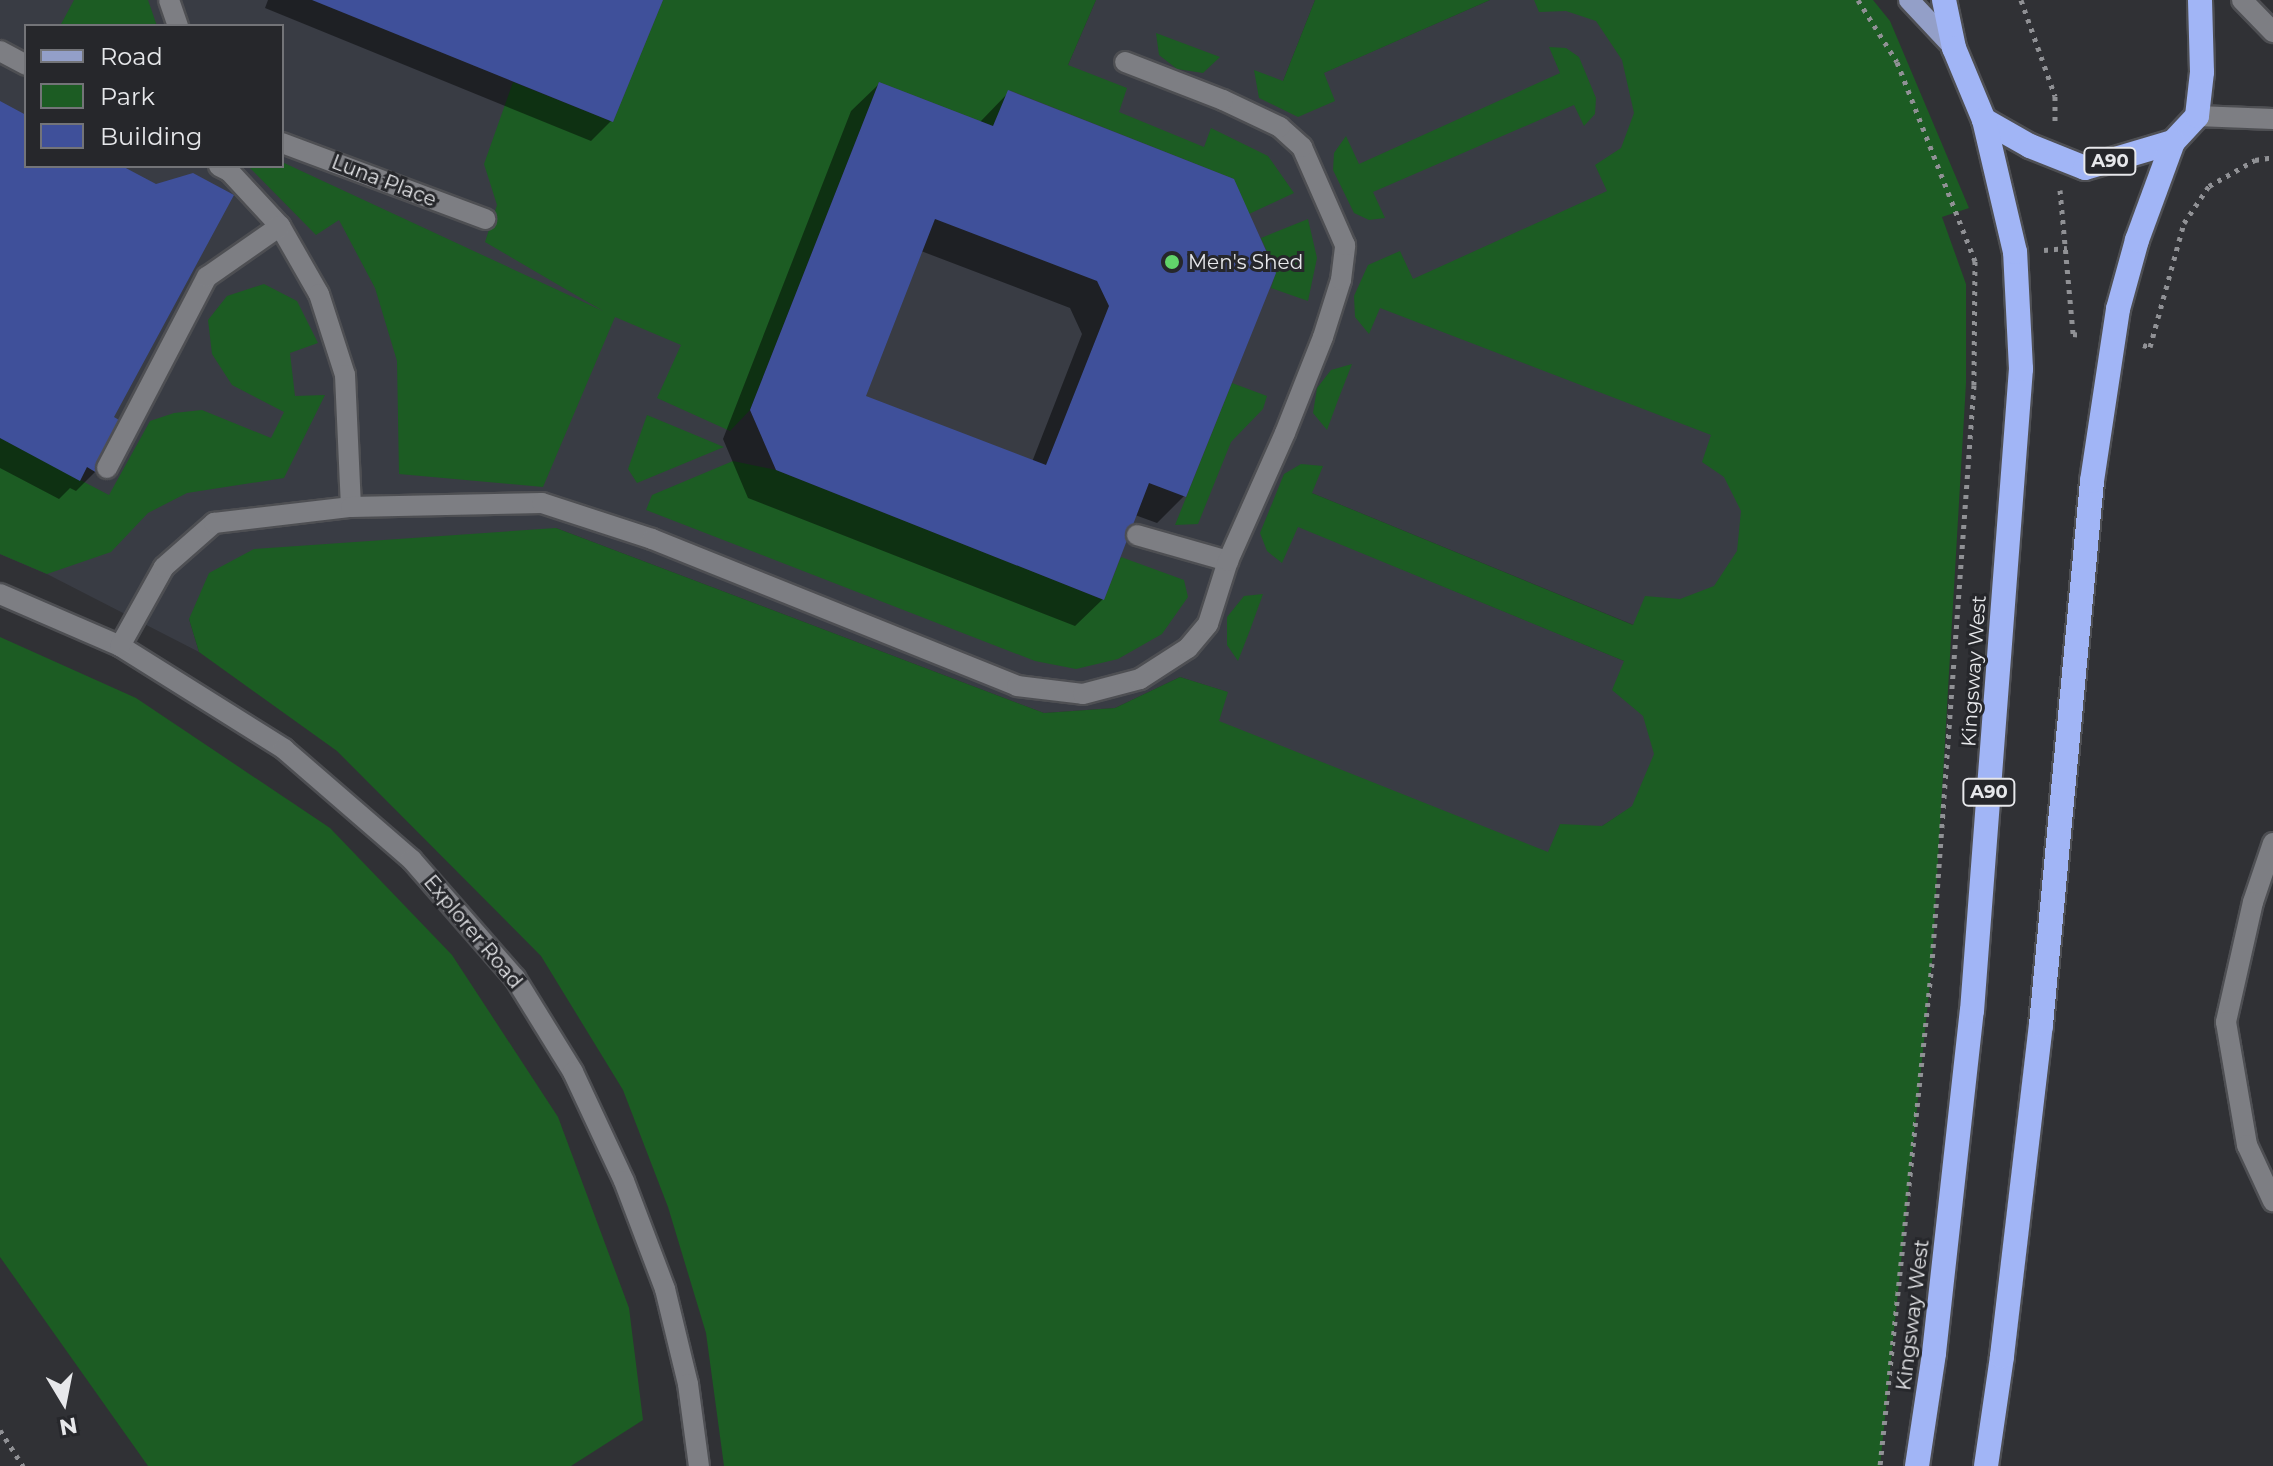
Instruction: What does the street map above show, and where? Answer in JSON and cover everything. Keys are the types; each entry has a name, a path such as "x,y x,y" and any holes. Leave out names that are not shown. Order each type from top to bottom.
{"highway":[{"name":"A90","path":"1944,0 1954,48 1984,120 2030,146 2085,168 2173,142"},
{"path":"2197,116 2202,72 2200,0"},
{"name":"A90","path":"1986,1466 2041,1025 2092,481 2118,309 2137,240 2173,142 2197,116"},
{"name":"Kingsway West","path":"1917,1466 1934,1353 1972,1011 2021,369 2015,252 1984,120"}],"main road":[{"path":"1909,0 1954,48"}],"street":[{"path":"169,0 177,24"},
{"path":"2242,0 2273,32"},
{"path":"0,51 24,64"},
{"path":"120,646 164,567 214,523 351,507 542,503 652,539 1017,686 1083,694 1140,679 1188,648 1208,624 1228,561 1323,337 1341,280 1345,245 1302,147 1280,127 1223,100 1125,62"},
{"path":"2197,116 2273,119"},
{"name":"Luna Place","path":"284,144 485,219"},
{"path":"223,168 280,226 319,294 345,375 351,507"},
{"path":"107,468 207,277 280,226"},
{"path":"1137,535 1228,561"},
{"name":"Explorer Road","path":"0,594 120,646 284,749 412,860 515,978 573,1072 624,1181 665,1289 688,1384 699,1466"},
{"path":"2273,843 2253,902 2226,1022 2247,1145 2273,1201"}],"path":[{"path":"1858,0 1897,62 1975,261 1974,385 1932,963 1880,1466"},
{"path":"0,1430 23,1466"}],"shaded area":[{"path":"0,0 833,0 1068,65 1096,0 1315,0 1283,81 1323,73 1490,0 1657,0 1744,432 1742,592 1634,625 1312,493 1298,526 1624,661 1671,782 1541,865 1213,739 1227,692 1180,677 1115,708 1044,713 556,528 189,619 199,652 47,574 0,554"}],"green space":[{"path":"74,0 148,0 156,24 61,24"},
{"path":"663,0 1096,0 1068,65 1127,88 1119,112 1204,147 1211,128 1268,156 1294,193 1249,214 1234,179 1009,90 993,126 879,82 750,410 730,431 657,398 681,345 615,317 543,487 399,474 397,361 375,288 339,220 316,235 250,168 284,168 284,163 603,311 485,242 497,205 484,164 513,82 613,122"},
{"path":"1315,0 1490,0 1324,73 1335,101 1298,117 1259,98 1254,70 1283,81"},
{"path":"1534,0 1873,0 1890,21 1969,208 1942,217 1966,284 1966,383 1932,963 1880,1466 724,1466 706,1333 668,1207 623,1090 541,956 337,751 199,652 189,619 209,573 254,549 556,528 1044,713 1115,708 1180,677 1228,692 1219,721 1548,852 1560,824 1602,826 1632,806 1654,754 1643,716 1612,690 1624,661 1298,527 1282,563 1267,551 1260,533 1284,474 1301,464 1323,466 1312,493 1633,625 1645,596 1680,599 1714,586 1737,551 1741,511 1724,477 1702,462 1711,435 1380,308 1369,334 1355,317 1354,296 1368,265 1400,251 1413,279 1607,191 1595,165 1621,148 1634,113 1622,60 1596,21 1566,11 1539,12"},
{"path":"1156,33 1220,57 1203,73 1177,69 1159,55"},
{"path":"1549,47 1566,48 1579,57 1596,98 1595,114 1584,126 1574,105 1373,192 1385,218 1369,220 1354,213 1333,170 1334,153 1346,136 1359,164 1560,73"},
{"path":"1308,219 1317,258 1308,301 1271,288 1276,272 1261,238"},
{"path":"264,284 297,301 318,343 290,353 295,396 325,395 284,478 187,493 148,513 111,552 47,574 0,554 0,438 109,495 150,421 174,413 202,410 271,438 284,412 232,385 212,354 208,320 227,296"},
{"path":"1352,364 1327,430 1313,413 1317,388 1331,370"},
{"path":"1232,383 1267,396 1263,409 1231,442 1198,524 1175,525"},
{"path":"647,415 724,447 637,483 628,469"},
{"path":"733,461 776,470 1104,600 1121,557 1184,580 1188,597 1162,634 1118,659 1076,669 1035,661 646,510 652,495"},
{"path":"1263,594 1238,661 1227,645 1227,617 1244,596"},
{"path":"0,637 136,698 330,828 452,955 558,1117 629,1308 643,1420 571,1466 148,1466 0,1257"}],"building":[{"path":"312,0 663,0 613,122"},
{"path":"879,82 993,126 1008,90 1234,179 1276,273 1186,497 1149,483 1104,600 776,470 750,410","holes":["935,219 1097,281 1109,306 1046,465 866,396"]},
{"path":"0,101 24,114 24,168 126,168 156,184 193,173 234,195 114,417 124,423 97,473 87,467 80,481 0,438"}],"place":[{"name":"Men's Shed","path":"1172,262"}]}
